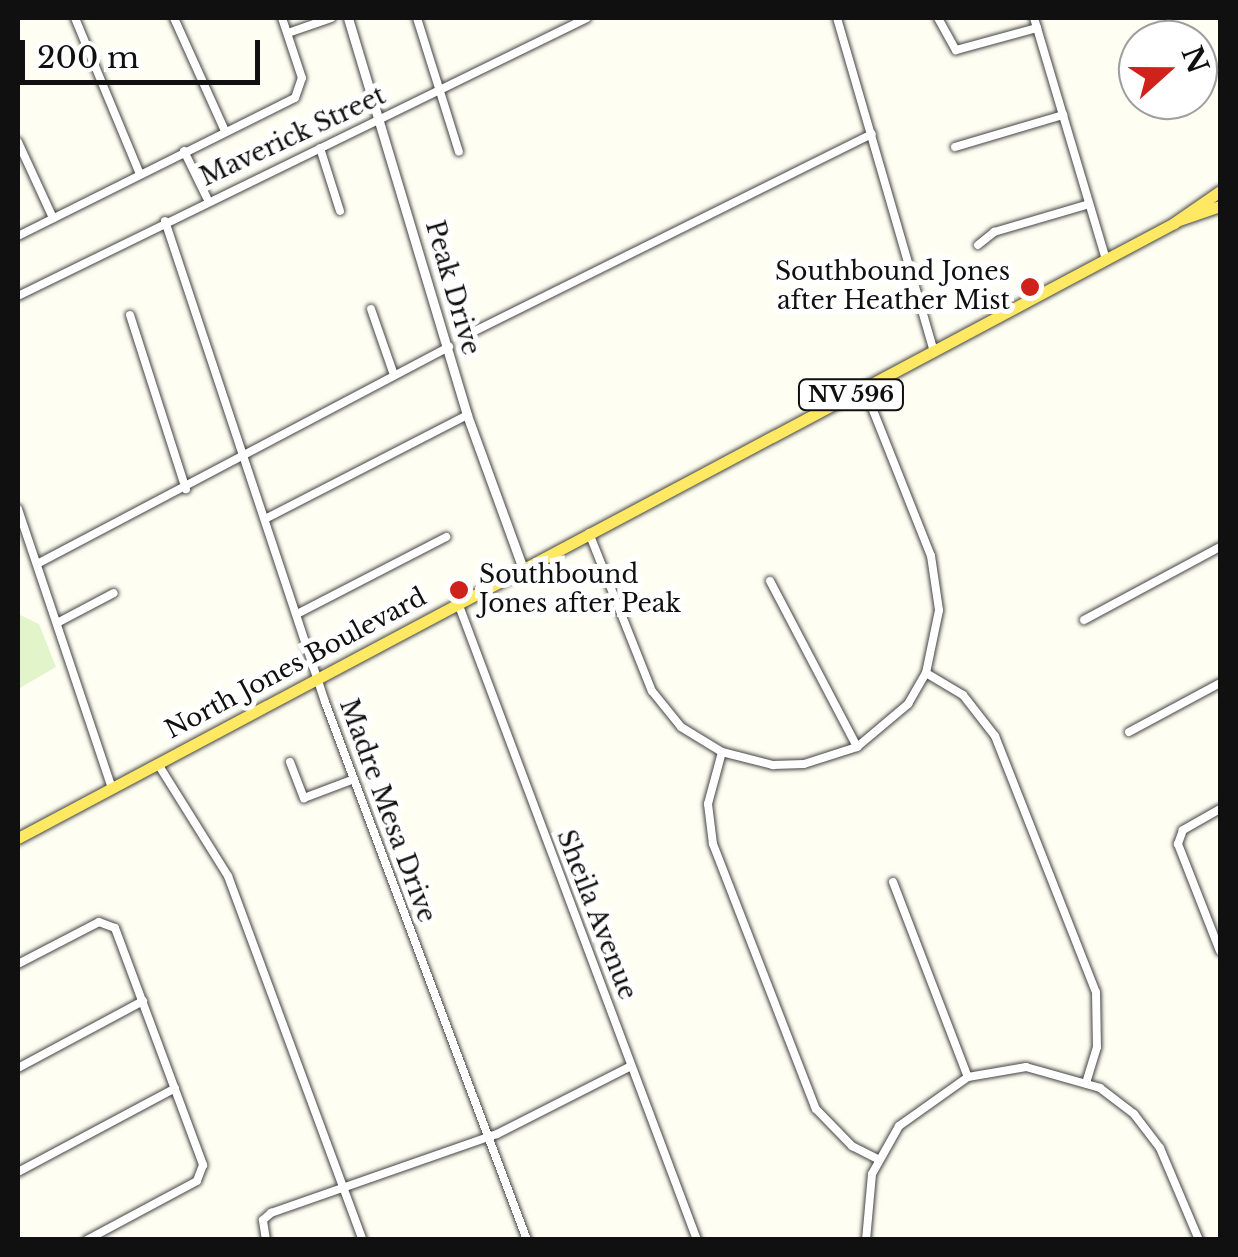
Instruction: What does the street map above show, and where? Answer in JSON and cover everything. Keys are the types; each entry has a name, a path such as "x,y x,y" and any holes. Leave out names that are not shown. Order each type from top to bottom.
{"main road":[{"name":"North Jones Boulevard","path":"18,838 1106,260 1179,220 1220,191"},
{"name":"North Jones Boulevard","path":"1179,220 1220,206"}],"street":[{"path":"75,18 139,172"},
{"path":"174,18 224,132"},
{"path":"18,236 301,91 282,18"},
{"path":"288,33 332,18"},
{"name":"Peak Drive","path":"348,18 467,415 522,568"},
{"path":"416,18 459,152"},
{"name":"Maverick Street","path":"18,296 206,198 440,92 587,18"},
{"path":"836,18 934,350"},
{"path":"938,18 956,50 1037,28"},
{"path":"1034,18 1106,260"},
{"path":"955,147 1063,115"},
{"path":"475,332 872,134"},
{"path":"18,142 53,218"},
{"path":"320,148 340,211"},
{"path":"184,151 206,198"},
{"path":"978,245 994,232 1089,204"},
{"name":"Madre Mesa Drive","path":"165,221 318,679 527,1240"},
{"path":"371,309 394,376"},
{"path":"130,314 186,489"},
{"path":"37,564 186,489 449,347"},
{"path":"589,533 652,691 682,727 722,752 804,764 857,747 908,704 926,674 939,610 936,576 864,388"},
{"path":"265,518 467,415"},
{"path":"18,514 112,788"},
{"path":"297,614 446,537"},
{"path":"1084,620 1220,547"},
{"path":"770,581 857,747"},
{"path":"57,623 114,594"},
{"name":"Sheila Avenue","path":"458,604 697,1240"},
{"path":"926,674 963,695 995,736 1081,955 1099,1010 1086,1083"},
{"path":"1128,732 1220,683"},
{"path":"722,752 708,804 712,844 816,1109 842,1138 878,1160"},
{"path":"290,762 304,798 354,779"},
{"path":"158,764 228,876 363,1240"},
{"path":"1220,809 1179,836 1220,951"},
{"path":"893,882 968,1077"},
{"path":"18,964 108,923 143,1002 202,1173 87,1240"},
{"path":"18,1068 143,1002"},
{"path":"266,1240 263,1220 488,1135 631,1066"},
{"path":"866,1240 878,1160 914,1112 968,1077 1026,1066 1086,1083 1148,1130 1199,1240"},
{"path":"18,1172 175,1088"}],"green space":[{"path":"18,614 39,624 56,667 18,689"}],"place":[{"name":"Southbound Jones after Heather Mist","path":"1030,287"},
{"name":"Southbound Jones after Peak","path":"459,590"}]}
